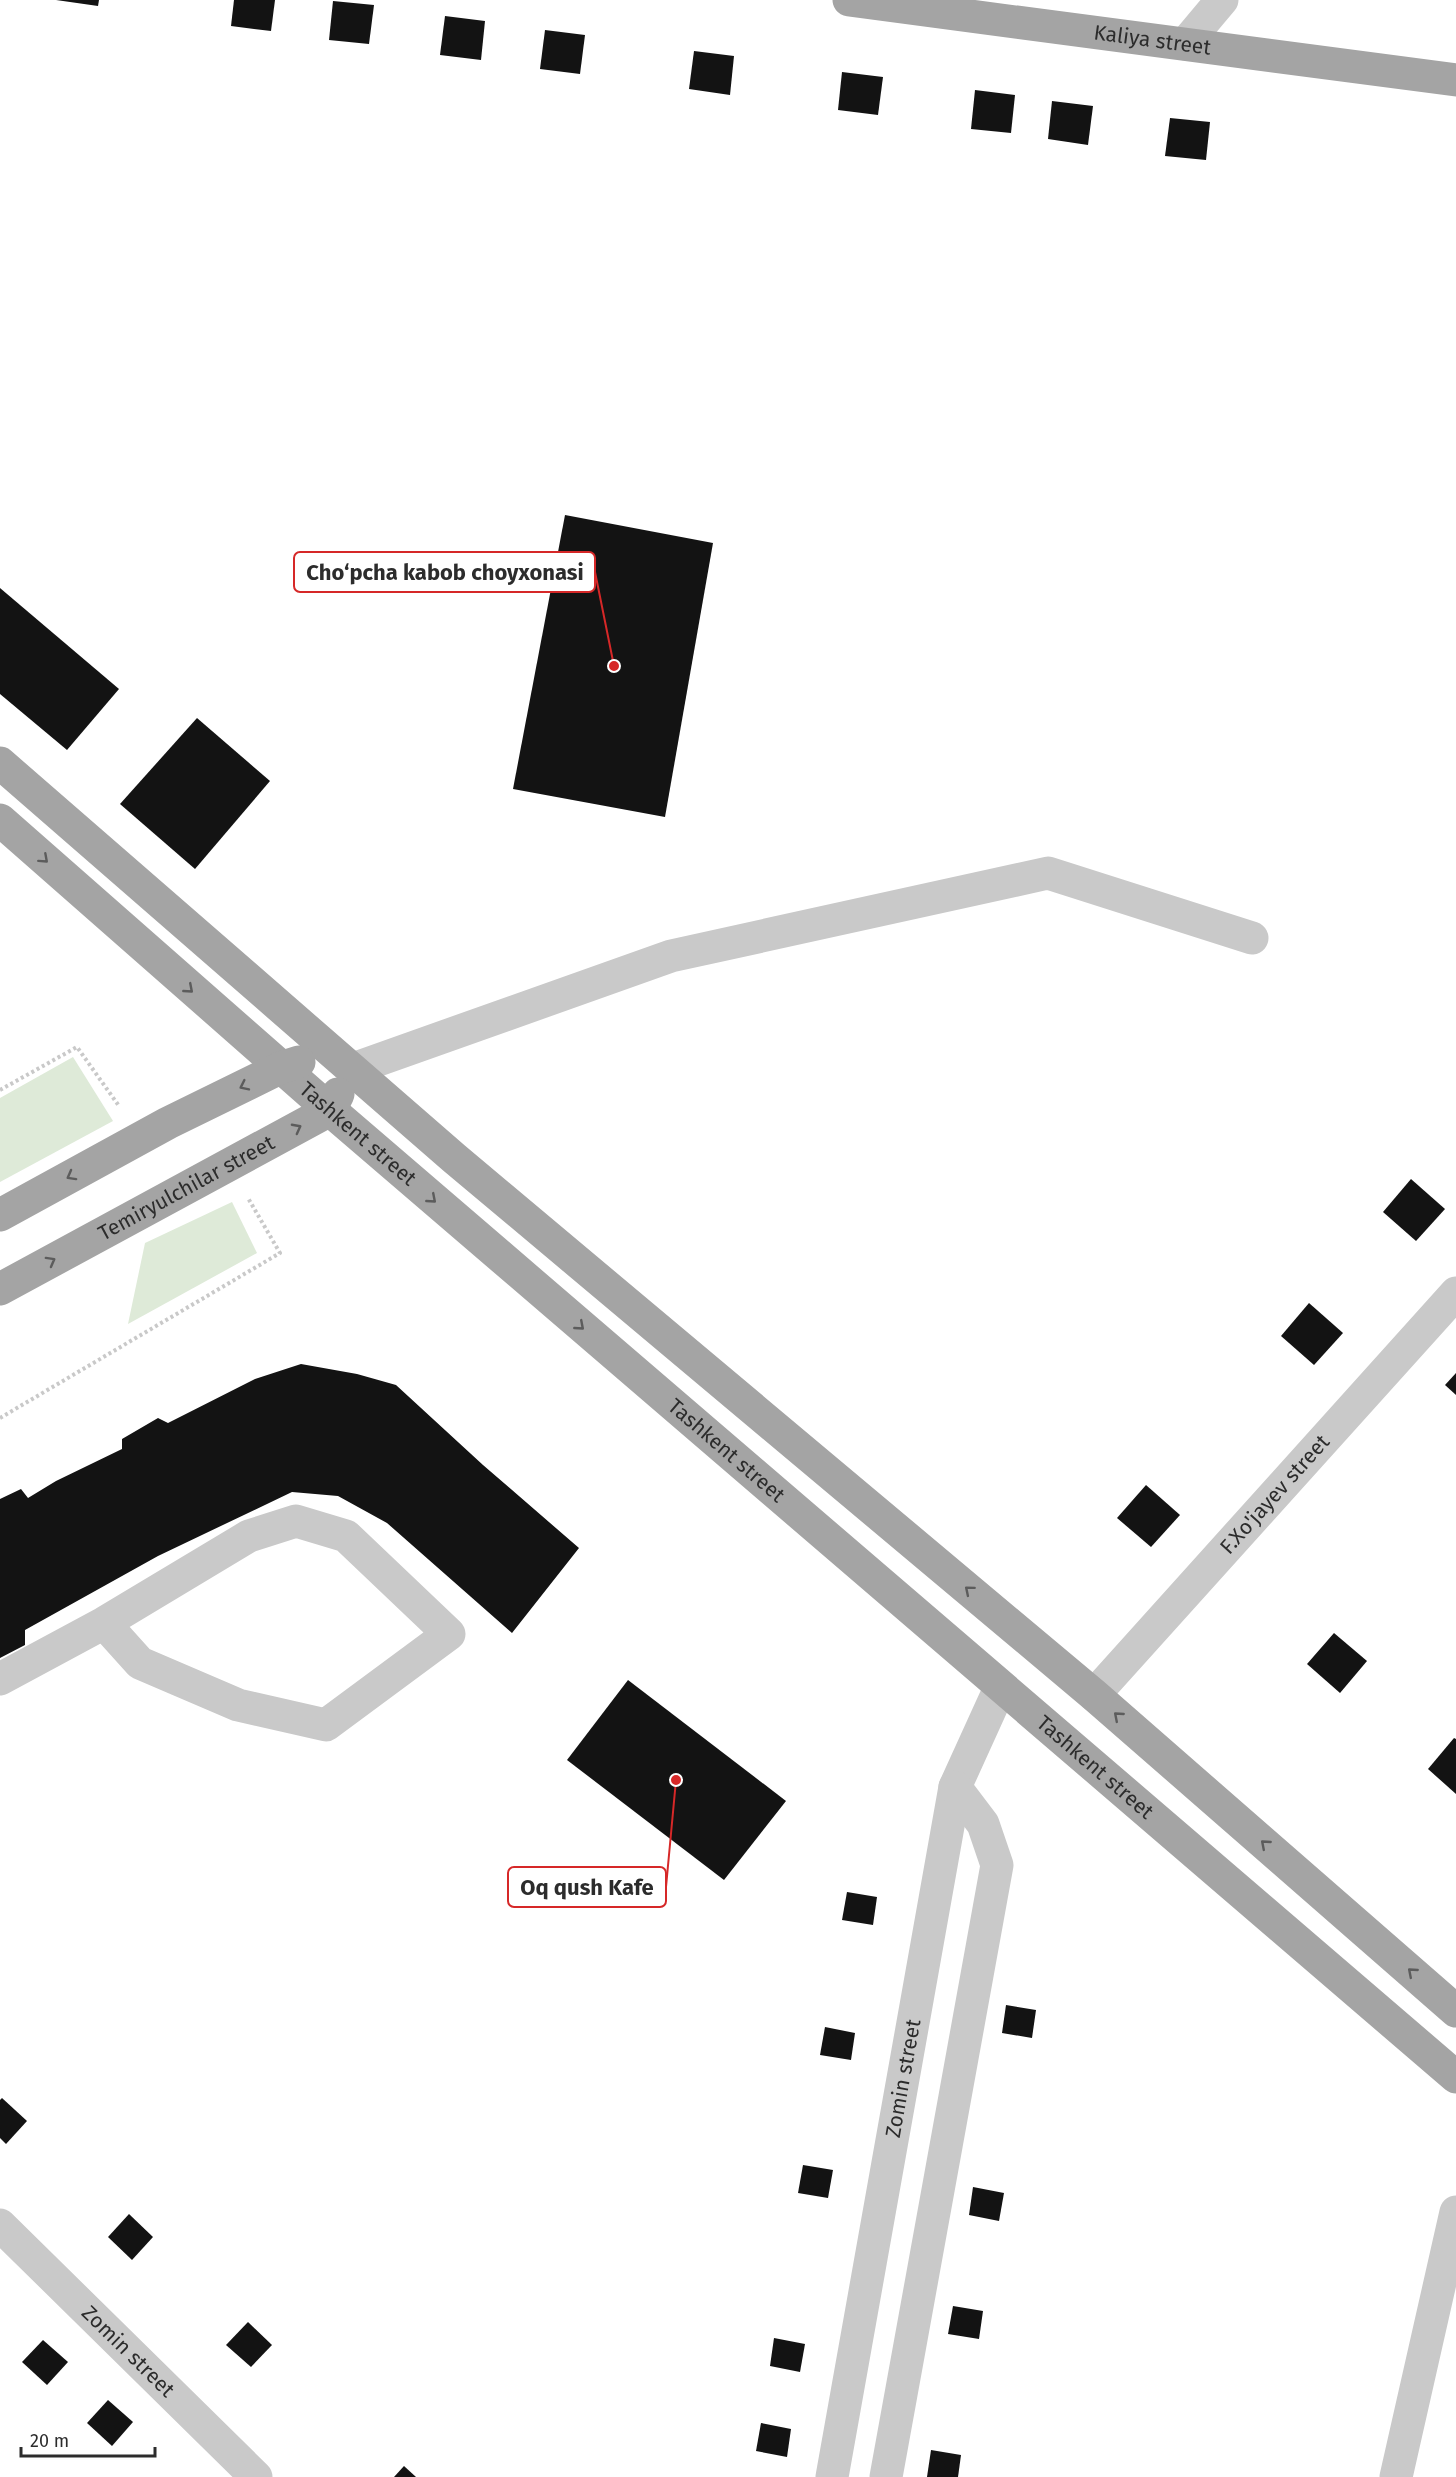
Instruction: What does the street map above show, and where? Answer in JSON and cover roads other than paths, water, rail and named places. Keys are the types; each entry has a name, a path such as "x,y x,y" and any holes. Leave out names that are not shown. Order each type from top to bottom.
{"main road":[{"name":"Kaliya street","path":"849,0 1456,80"},
{"path":"0,764 294,1019 342,1067 392,1102 454,1158 1094,1695 1456,2011"},
{"name":"Tashkent street","path":"0,820 280,1068 1456,2077"},
{"path":"0,1215 168,1123 280,1068 314,1061 342,1067"},
{"path":"330,1110 337,1099 342,1067"},
{"name":"Temiryulchilar street","path":"0,1289 330,1110"}],"street":[{"path":"1185,44 1222,0"},
{"path":"342,1067 671,956 1048,873 1252,938"},
{"name":"F.Хo'jayev street","path":"1094,1695 1456,1293"},
{"path":"0,1679 104,1623 249,1536 296,1521 346,1536 449,1634 326,1725 238,1705 140,1663 104,1623"},
{"name":"Zomin street","path":"832,2477 955,1787 1000,1688"},
{"path":"886,2477 997,1865 983,1824 955,1787"},
{"path":"1396,2477 1456,2212"},
{"name":"Zomin street","path":"0,2224 256,2477"}],"place":[{"name":"Cho‘pcha kabob choyxonasi","path":"614,666"},
{"name":"Oq qush Kafe","path":"676,1780"}]}
